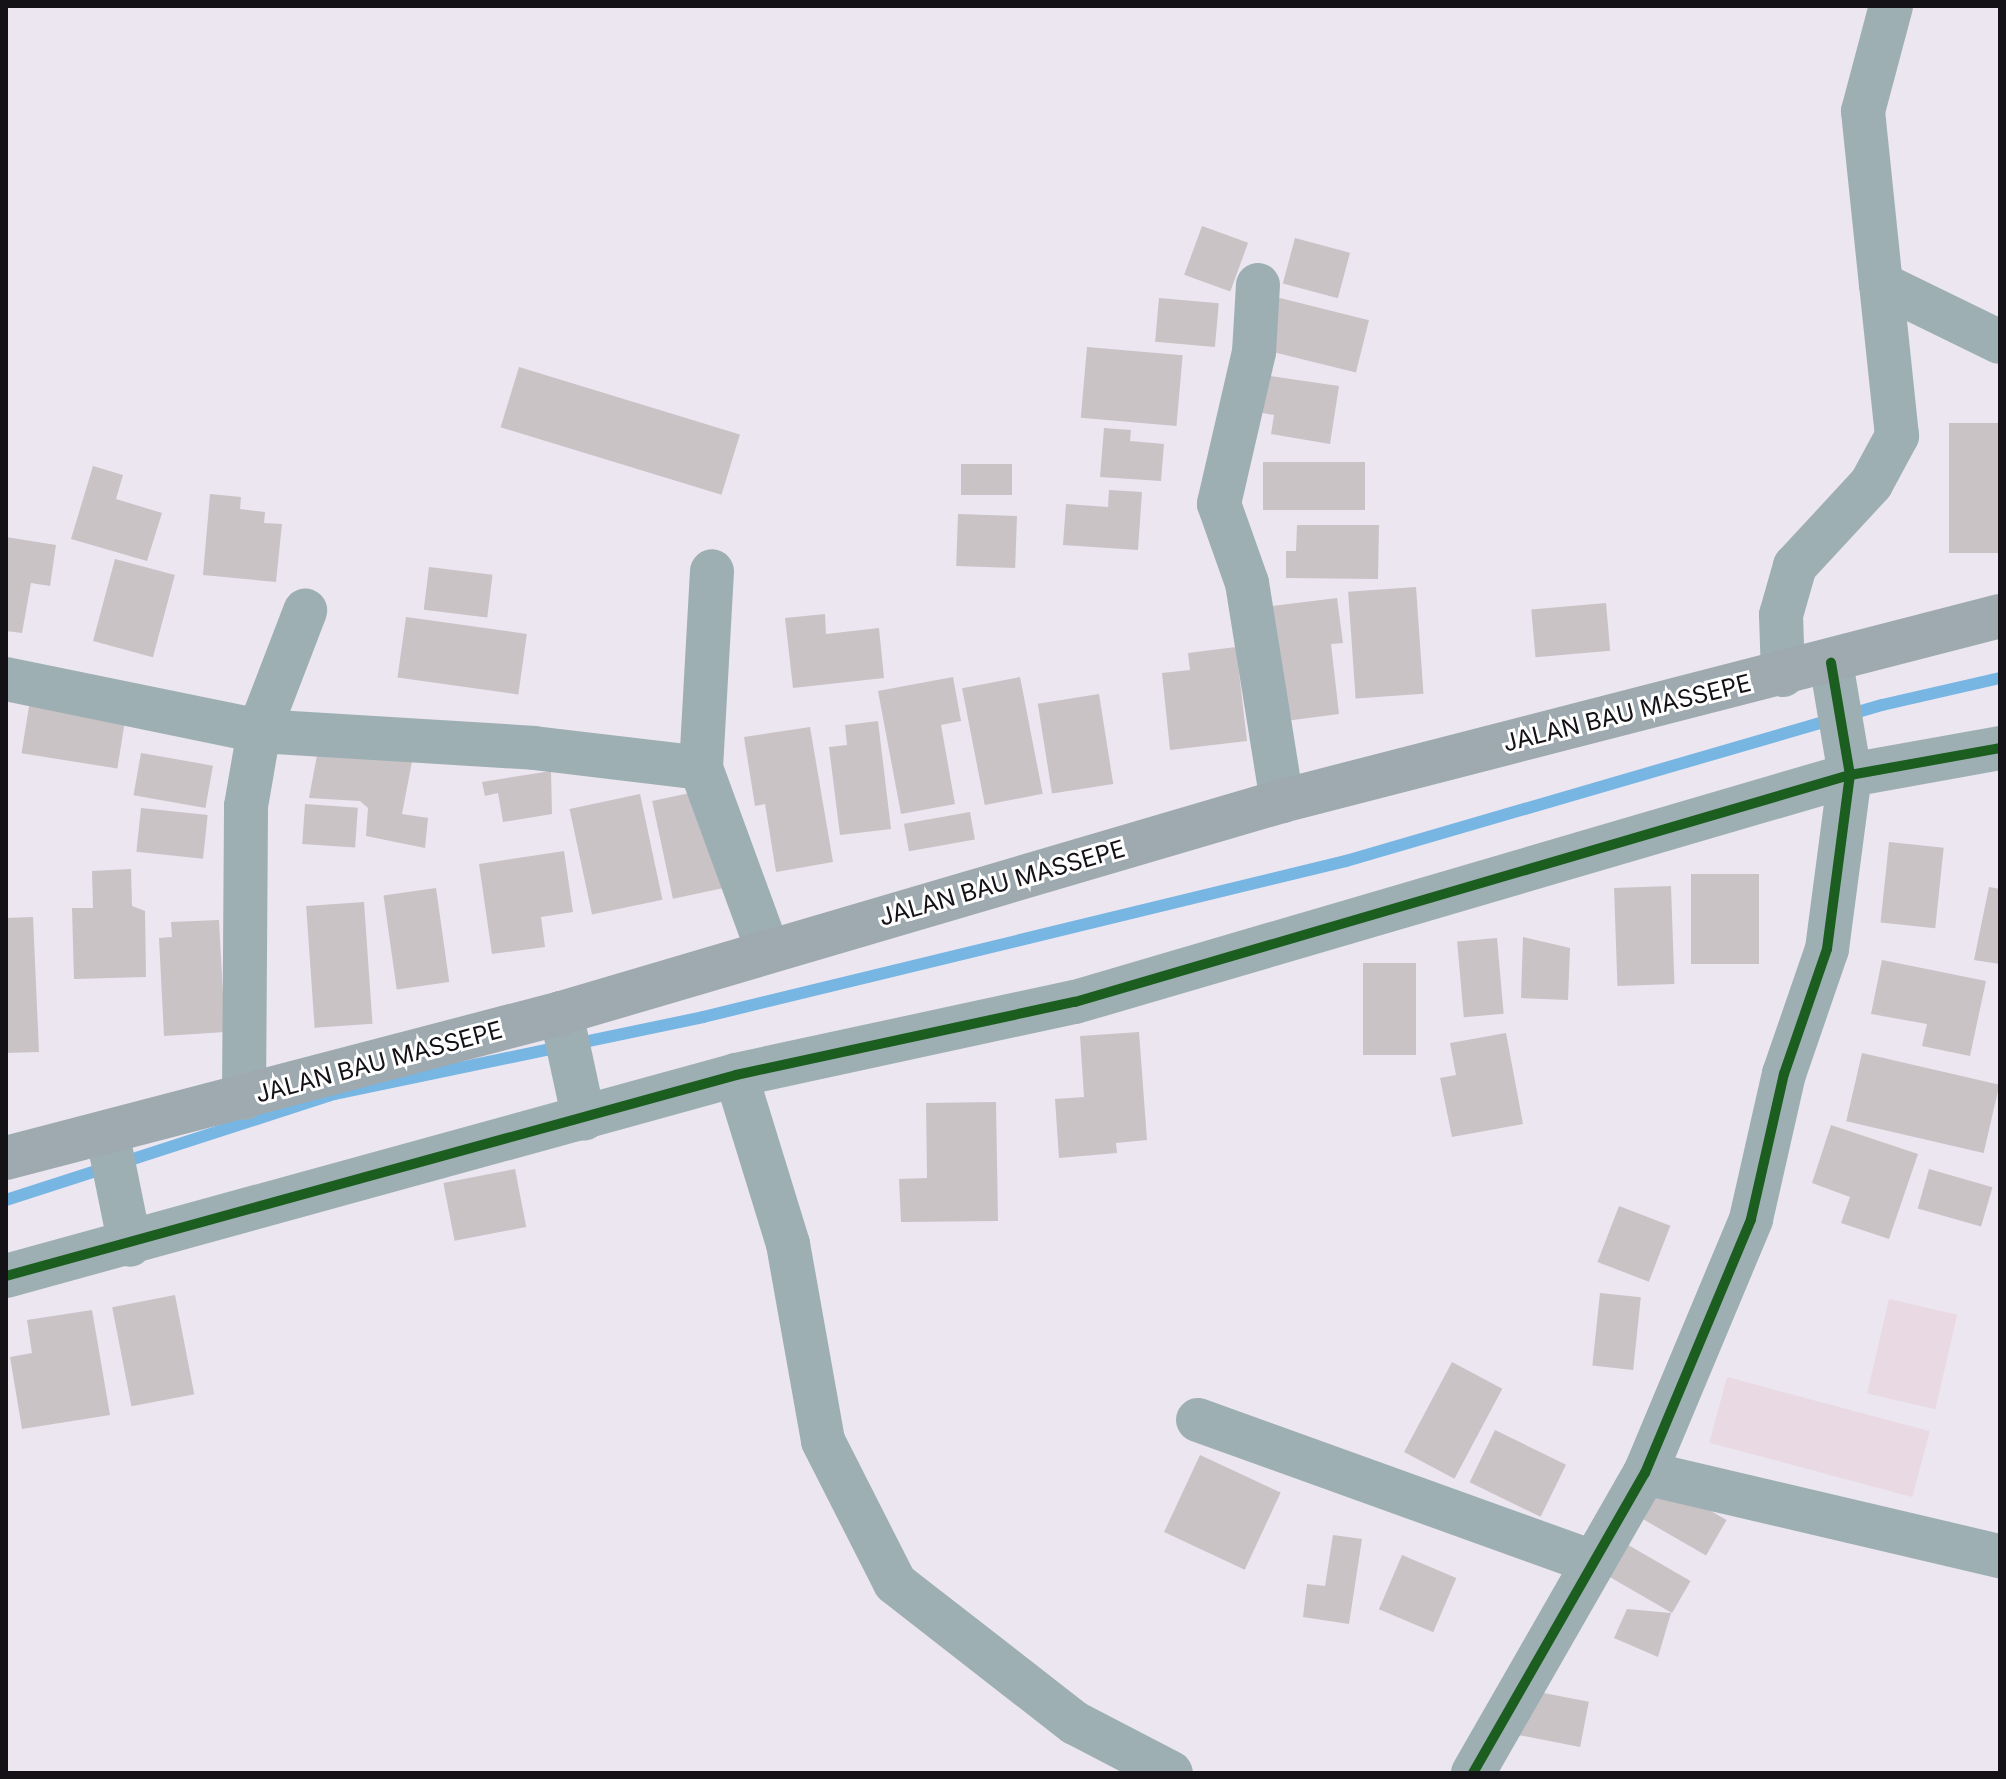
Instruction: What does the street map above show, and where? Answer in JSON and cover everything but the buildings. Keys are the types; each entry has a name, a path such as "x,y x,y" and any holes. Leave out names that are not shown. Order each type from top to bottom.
{"main road":[{"name":"JALAN BAU MASSEPE","path":"6,1158 244,1098 565,1034 768,951 1282,801 1831,663 2000,616"}],"street":[{"path":"1783,675 1781,615 1795,566 1871,484 1897,436 1865,165 1863,111 1891,6"},
{"path":"1881,284 2000,342"},
{"path":"1258,285 1254,352 1219,504 1247,583 1282,801"},
{"path":"712,571 701,768 768,951"},
{"path":"244,1098 246,806 259,731 305,611"},
{"path":"1473,1773 1645,1473 1751,1219 1784,1074 1827,949 1850,775 1831,663"},
{"path":"6,679 259,731 534,748 701,768"},
{"path":"6,1276 124,1221 581,1110 1075,1002 1850,775 2000,748"},
{"path":"565,1034 581,1110"},
{"path":"736,1075 788,1244 823,1441 895,1583 1075,1723 1171,1773"},
{"path":"107,1132 124,1221"},
{"path":"1198,1420 1593,1562"},
{"path":"1645,1473 2000,1556"}],"shaded area":[{"path":"1889,1299 1957,1315 1935,1409 1867,1394"},
{"path":"1727,1377 1930,1431 1912,1497 1709,1443"}],"waterway":[{"path":"6,1200 335,1094 703,1017 1346,861 1882,705 2000,678"}],"cycle path":[{"path":"1473,1773 1645,1473 1751,1219 1784,1074 1827,949 1850,775 1831,663"},
{"path":"6,1276 736,1075 1075,1002 1850,775 2000,748"}]}
